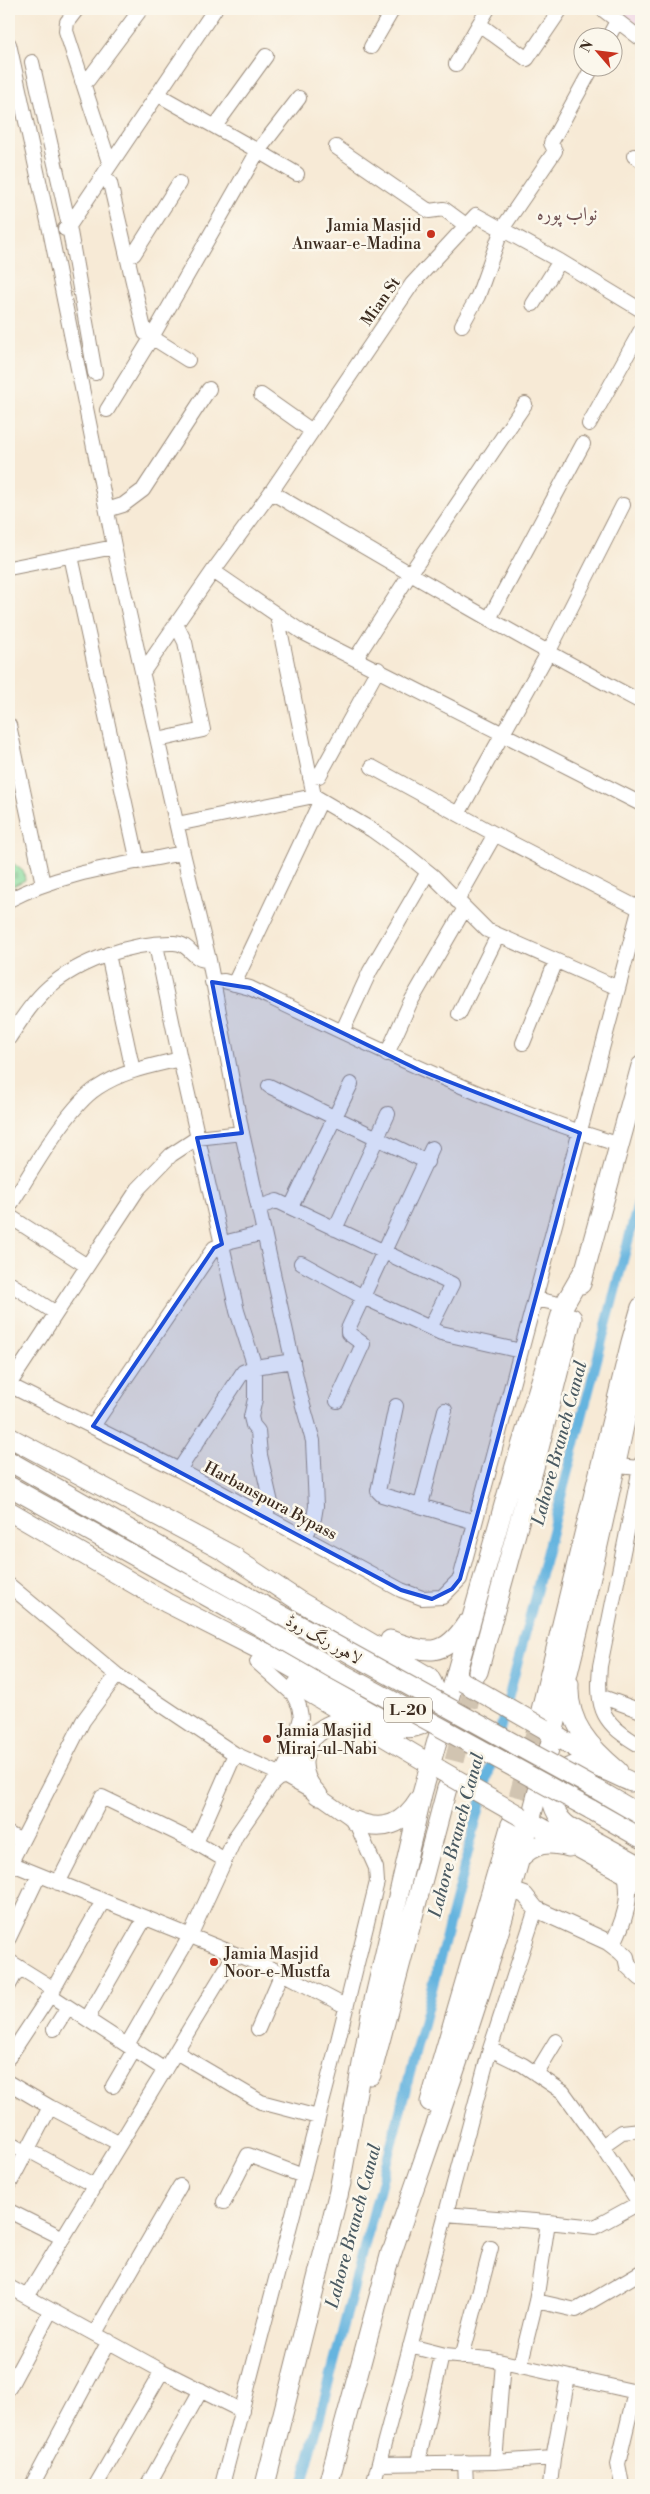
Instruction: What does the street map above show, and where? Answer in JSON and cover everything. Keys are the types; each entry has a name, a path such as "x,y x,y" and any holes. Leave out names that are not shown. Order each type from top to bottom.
{"highway":[{"path":"356,1821 368,1826 381,1828 394,1825 405,1818 422,1794 435,1767 535,1464 584,1272 641,1066"},
{"path":"465,1677 473,1613 564,1305 584,1272"},
{"path":"541,1710 641,1307"},
{"path":"328,2485 423,2127 571,1660 616,1466 641,1344"},
{"path":"9,1437 390,1640 465,1677 636,1785"},
{"name":"لاہور رنگ روڈ","path":"9,1461 241,1593 641,1815"},
{"name":"لاہور رنگ روڈ","path":"9,1486 334,1669 641,1838"},
{"path":"9,1511 167,1603 256,1662 521,1820 636,1874"},
{"path":"167,1603 268,1654 392,1726 410,1728 427,1721 436,1705 437,1695 429,1678 299,1601 225,1552"},
{"path":"390,1640 413,1648 437,1650 448,1646 459,1635 473,1613"},
{"path":"571,1660 569,1692 577,1724 594,1751 636,1785"},
{"path":"282,1775 311,1738 321,1729 332,1722 346,1720 359,1722"},
{"path":"311,1738 305,1751 303,1769 310,1787 318,1796"},
{"path":"338,2196 372,2009 422,1794 416,1767 396,1744"},
{"path":"636,1785 589,1765 578,1766 560,1776 554,1784 552,1803 555,1812 568,1826 636,1874"},
{"path":"265,2485 338,2196 447,1788"},
{"path":"388,2264 468,2028 512,1890 519,1859 521,1820"},
{"path":"519,1859 535,1846 545,1842 582,1850"}],"main road":[{"path":"612,1945 618,1933 636,1874"},
{"path":"512,1890 525,1895 536,1909 612,1945 626,1957 635,1959 641,1965"},
{"path":"626,1957 628,1966 641,1978"}],"street":[{"path":"77,9 66,26 108,159 112,162"},
{"path":"82,81 88,80 141,9"},
{"path":"51,235 69,226 215,9"},
{"path":"371,47 393,9"},
{"path":"456,64 488,9"},
{"path":"479,24 527,59 561,9"},
{"path":"602,9 641,39"},
{"path":"613,28 617,21"},
{"path":"9,44 51,235 114,547 182,853 210,960 212,982 242,1133 293,1361 313,1441 316,1480 314,1518 305,1538"},
{"path":"216,125 266,56"},
{"path":"32,62 69,226 95,373"},
{"path":"462,325 478,296 502,229 555,151 551,143 587,78"},
{"path":"157,94 216,125 297,174"},
{"path":"107,410 152,337 258,151 299,98"},
{"path":"336,147 429,211 444,210 467,226"},
{"path":"103,176 110,183 145,333 188,360"},
{"path":"128,257 134,254 178,183"},
{"name":"Mian St","path":"143,672 271,492 412,284 476,215 560,261 641,310"},
{"path":"533,304 560,261"},
{"path":"589,424 641,330"},
{"path":"107,510 123,505 143,490 209,389"},
{"path":"261,395 312,430"},
{"path":"356,658 410,574 525,404"},
{"path":"489,619 583,444"},
{"path":"271,492 489,619 641,702"},
{"path":"458,814 548,652 623,505"},
{"path":"9,568 114,547"},
{"path":"71,556 138,862"},
{"path":"213,571 302,632 505,732 641,804"},
{"path":"277,615 310,778 318,798 372,830 428,872 487,930 618,988"},
{"path":"158,740 203,730 185,642 176,624"},
{"path":"310,778 319,776 378,669"},
{"path":"9,725 43,884"},
{"path":"372,767 495,834 640,906"},
{"path":"177,824 318,798"},
{"path":"234,984 318,798"},
{"path":"387,1054 410,1003 495,834"},
{"path":"9,900 43,884 85,872 182,853"},
{"path":"342,1032 370,971 428,872"},
{"name":"Harbanspura Bypass","path":"9,1385 180,1470 401,1590 422,1598 442,1597 460,1579 640,906"},
{"path":"459,1014 498,935"},
{"path":"9,1038 49,986 108,954 133,948 180,944 189,948 196,958 210,960"},
{"path":"156,946 197,1138 237,1311 256,1367 255,1399 251,1417 253,1426 258,1431 260,1455 271,1502 264,1517"},
{"path":"108,954 133,1071"},
{"path":"523,1043 556,961"},
{"path":"212,982 224,981 250,988 419,1070 580,1133 620,1145"},
{"path":"9,1207 74,1110 96,1088 123,1074 180,1059"},
{"path":"291,1207 351,1084"},
{"path":"269,1086 427,1162"},
{"path":"335,1228 388,1114"},
{"path":"9,1385 138,1190 171,1155 197,1138 242,1133"},
{"path":"337,1402 363,1344 348,1333 348,1328 432,1148"},
{"path":"258,1207 277,1201 384,1250 452,1284 430,1328"},
{"path":"9,1216 87,1266"},
{"path":"93,1426 214,1248 222,1244 264,1233"},
{"path":"301,1263 363,1297 430,1328 475,1342 521,1351"},
{"path":"9,1283 56,1313"},
{"path":"536,1299 564,1305"},
{"path":"180,1470 243,1372 256,1367 293,1361"},
{"path":"396,1406 378,1490 382,1495 475,1522"},
{"path":"421,1505 445,1410"},
{"path":"616,1466 641,1466 636,1512 600,1666 600,1696 608,1722 619,1733 641,1746"},
{"path":"9,1585 117,1675 235,1754 282,1775 356,1821 376,1868 377,1882 303,2176 222,2485"},
{"path":"113,2086 190,1936 236,1836 272,1784 282,1775 293,1748 301,1717 299,1706 293,1694 256,1662"},
{"path":"117,1675 83,1721 10,1865 103,1900 282,1973 345,2006"},
{"path":"600,1696 641,1711"},
{"path":"196,1843 235,1754"},
{"path":"58,1883 102,1797 196,1843 225,1860"},
{"path":"9,1834 22,1842"},
{"path":"9,1938 39,1875"},
{"path":"9,2057 52,1992 103,1900"},
{"path":"373,2485 490,2049 536,1909"},
{"path":"87,2019 145,1918"},
{"path":"27,2297 235,1954"},
{"path":"9,1985 14,1964 52,1992 68,2007 165,2070"},
{"path":"258,2029 282,1973"},
{"path":"54,2029 68,2007"},
{"path":"536,2074 556,2041"},
{"path":"445,2214 595,2227 639,2203 602,2146 563,2092 536,2074 490,2049"},
{"path":"176,2052 260,2102 318,2117"},
{"path":"9,2083 50,2108 120,2144"},
{"path":"9,2184 50,2108"},
{"path":"602,2146 622,2132 641,2130"},
{"path":"9,2143 94,2186"},
{"path":"224,2202 248,2155 303,2176"},
{"path":"95,2333 180,2186"},
{"path":"9,2211 63,2238"},
{"path":"520,2366 536,2301 548,2222"},
{"path":"462,2357 491,2248"},
{"path":"536,2301 576,2310 641,2272"},
{"path":"9,2287 162,2371 242,2411"},
{"path":"9,2388 51,2310"},
{"path":"32,2485 109,2341"},
{"path":"410,2346 442,2355 520,2366 638,2392 618,2464 622,2485"},
{"path":"418,2462 442,2355"},
{"path":"494,2462 503,2363"},
{"path":"96,2485 162,2371"},
{"path":"550,2485 552,2458 568,2377"},
{"path":"148,2485 201,2390"},
{"path":"379,2464 494,2462 552,2458"},
{"path":"465,2462 466,2485"}],"highlighted area":[{"path":"212,982 250,988 419,1070 580,1133 460,1579 452,1589 432,1599 401,1590 93,1426 214,1248 222,1244 197,1138 242,1133"}],"shaded area":[{"path":"623,9 641,9 640,26 621,12"}],"green space":[{"path":"9,860 24,872 25,880 9,888"}],"waterway":[{"name":"Lahore Branch Canal","path":"302,2485 641,1192"}],"tunnel":[{"path":"447,1788 477,1673"},
{"path":"511,1824 541,1711"}],"place":[{"name":"Jamia Masjid Anwaar-e-Madina","path":"431,234"},
{"name":"Jamia Masjid Miraj-ul-Nabi","path":"267,1739"},
{"name":"Jamia Masjid Noor-e-Mustfa","path":"214,1962"}],"district":[{"name":"نواب پورہ","path":"567,213"}]}
